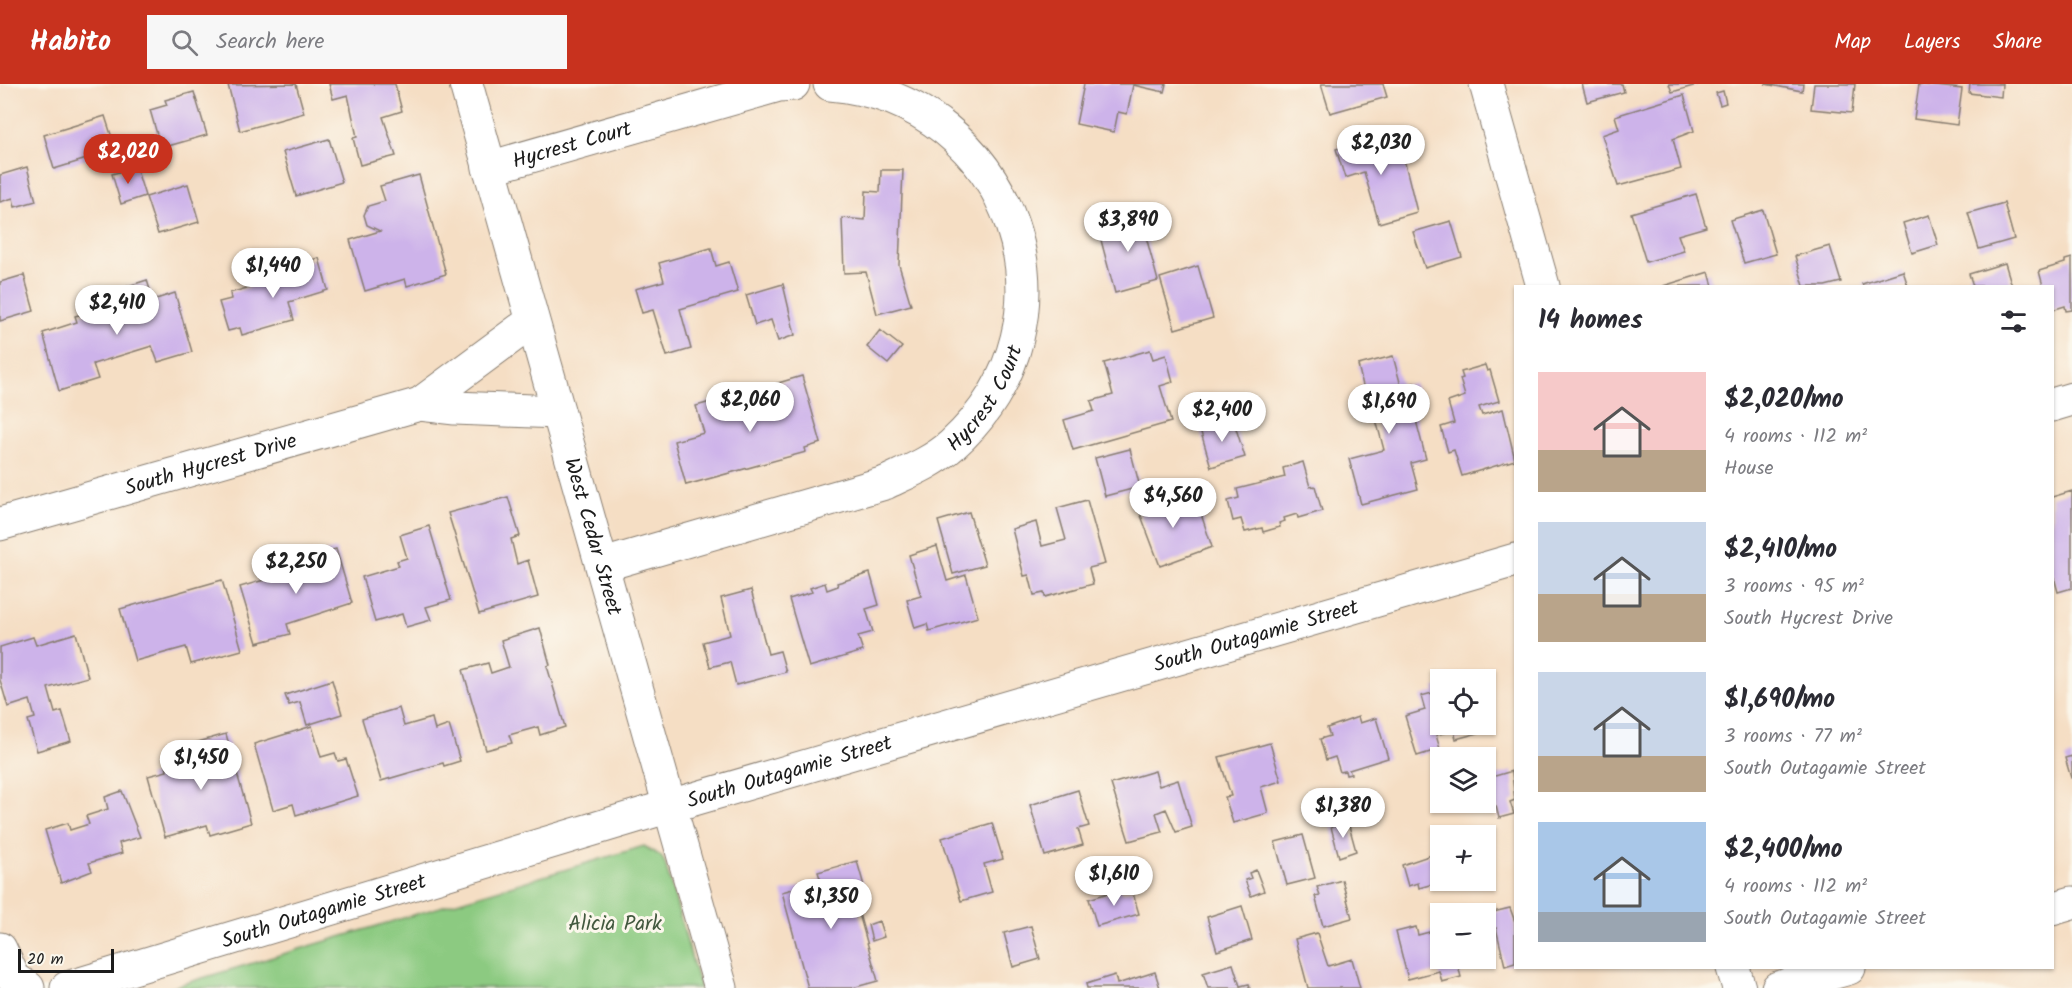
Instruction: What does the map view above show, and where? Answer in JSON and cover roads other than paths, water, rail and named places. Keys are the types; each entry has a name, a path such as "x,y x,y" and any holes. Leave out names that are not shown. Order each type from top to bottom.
{"street":[{"name":"West Cedar Street","path":"466,84 531,322 603,565 721,988"},
{"name":"Hycrest Court","path":"489,168 779,86 793,84"},
{"name":"Hycrest Court","path":"603,565 885,483 922,465 951,445 974,420 1005,371 1022,318 1023,286 1020,253 1011,220 996,187 976,158 954,134 927,117 900,101 870,91 830,84"},
{"path":"1486,84 1543,285"},
{"name":"South Hycrest Drive","path":"0,524 420,404 531,322"},
{"path":"2054,404 2072,399"},
{"name":"South Hycrest Drive","path":"420,404 455,408 558,412"},
{"name":"South Outagamie Street","path":"67,988 670,806 1514,560"},
{"path":"2054,908 2072,903"},
{"path":"0,949 14,980 28,988"},
{"path":"1733,969 1739,988"},
{"path":"1778,988 1845,969"}],"park label":[{"name":"Alicia Park","path":"615,923"}]}
